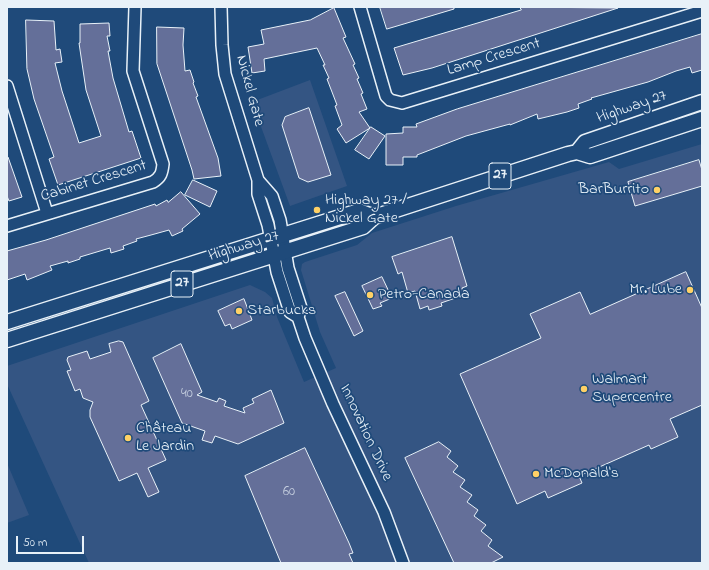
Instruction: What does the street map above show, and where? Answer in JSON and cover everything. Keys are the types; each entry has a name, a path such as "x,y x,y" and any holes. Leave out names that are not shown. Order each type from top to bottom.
{"main road":[{"name":"Highway 27","path":"7,340 363,227 374,217 577,152 585,142 702,102"},
{"name":"Highway 27","path":"577,152 590,156 702,119"},
{"name":"Highway 27","path":"7,322 359,211 374,217"}],"street":[{"name":"Cabinet Crescent","path":"7,226 153,182 160,178 163,164 133,71 135,7"},
{"name":"Nickel Gate","path":"221,7 222,45 225,74 258,180 272,196 280,220 276,237"},
{"name":"Lamp Crescent","path":"360,7 386,96 390,100 402,103 702,11"},
{"path":"7,86 47,213"},
{"name":"Innovation Drive","path":"276,237 290,312 298,317 305,338 333,404 384,512 403,563"}],"shaded area":[{"path":"310,80 347,186 290,206 252,102"},
{"path":"702,144 702,563 89,563 7,384 7,366 250,285 265,292 272,298 277,317 304,382 336,368 320,332 301,270 302,264 305,262 357,245 372,233 456,206 609,162 619,169"},
{"path":"7,463 29,515 7,523"}],"building":[{"path":"380,7 454,7 454,9 387,29"},
{"path":"520,7 618,8 432,68 403,75 394,48 521,10"},
{"path":"334,8 346,37 343,38 355,64 353,65 359,78 357,79 363,93 361,94 367,109 359,112 370,128 346,143 337,129 342,125 335,106 337,105 327,79 329,78 323,65 325,65 317,48 264,59 265,71 252,73 248,47 264,44 261,30 310,20"},
{"path":"26,20 54,21 56,50 60,49 62,62 55,63 62,91 79,143 101,136 86,90 79,43 80,24 109,23 110,36 107,36 110,51 108,51 113,78 129,132 132,131 141,158 58,185 49,159 54,157 34,99 27,69"},
{"path":"157,27 184,28 183,45 185,71 190,70 198,96 196,97 218,158 221,176 194,179 157,64"},
{"path":"702,34 702,70 692,73 690,67 676,71 648,82 591,98 592,99 578,104 579,108 567,112 538,119 537,114 510,125 466,136 417,155 417,157 403,157 403,165 386,165 386,134 403,133 403,127 417,127 416,124 457,109"},
{"path":"309,108 331,175 308,182 299,178 282,125 285,117"},
{"path":"371,127 385,136 369,159 355,150"},
{"path":"7,157 22,197 9,201 7,196"},
{"path":"699,160 702,170 702,186 635,206 628,182"},
{"path":"193,180 217,191 210,207 185,195"},
{"path":"181,192 200,214 182,229 183,231 172,236 169,230 136,239 137,241 123,246 124,249 111,253 110,248 80,257 80,259 68,263 68,261 50,266 52,270 27,280 25,274 7,280 7,251 46,240 155,204 156,206 167,200 168,202"},
{"path":"452,237 467,286 462,288 464,295 441,303 442,306 429,310 428,306 420,309 415,291 408,293 402,272 398,274 392,257"},
{"name":"Walmart Supercentre","path":"686,272 702,308 702,405 670,419 678,437 651,449 649,445 579,476 582,483 548,498 545,491 517,504 460,374 541,338 530,314 580,292 590,314"},
{"path":"382,277 392,298 380,303 382,306 373,309 362,286"},
{"name":"Petro-Canada","path":"345,292 363,331 354,336 335,296"},
{"path":"244,299 252,320 232,329 230,324 225,326 218,311"},
{"name":"Château Le Jardin","path":"119,341 123,342 149,401 141,405 166,460 148,468 159,492 148,497 137,473 119,481 90,417 90,410 93,402 83,398 80,389 75,391 67,371 71,370 67,360 68,357 87,351 90,359 111,352 109,344"},
{"path":"181,344 202,392 197,395 217,402 219,398 226,401 224,406 245,413 243,408 254,403 252,399 271,390 284,423 238,444 215,436 212,443 202,440 205,431 182,423 153,358"},
{"path":"439,442 451,451 447,457 458,466 453,472 465,480 460,487 472,495 467,502 478,510 474,516 486,525 481,531 492,540 488,546 503,557 491,563 454,563 405,458"},
{"path":"305,448 349,543 353,553 349,554 353,563 281,563 245,476"}],"place":[{"name":"BarBurrito","path":"657,190"},
{"name":"Highway 27 / Nickel Gate","path":"317,210"},
{"name":"Mr. Lube","path":"690,290"},
{"name":"Petro-Canada","path":"370,295"},
{"name":"Starbucks","path":"239,311"},
{"name":"Walmart Supercentre","path":"584,389"},
{"name":"Château Le Jardin","path":"128,438"},
{"name":"McDonald's","path":"536,474"}]}
